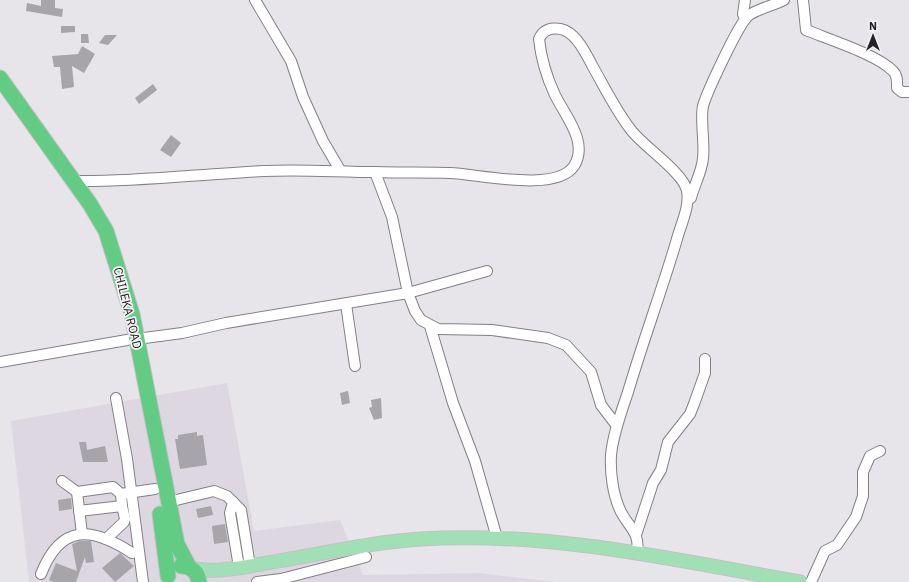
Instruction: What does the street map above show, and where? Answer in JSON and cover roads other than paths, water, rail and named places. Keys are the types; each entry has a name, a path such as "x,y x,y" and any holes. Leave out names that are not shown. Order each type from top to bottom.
{"highway":[{"name":"CHILEKA ROAD","path":"0,78 74,181 106,231 123,281 155,489 163,526 167,579"},
{"path":"0,89 83,208 98,234 132,340"},
{"name":"CHILEKA ROAD","path":"132,340 176,544 194,573"},
{"name":"CHILEKA ROAD","path":"167,579 177,567 194,573"}],"main road":[{"path":"194,573 404,541 460,537 497,538 587,546 800,582"},
{"path":"204,582 240,567"}],"street":[{"path":"255,0 291,61 303,97 323,141 340,170"},
{"path":"745,0 743,14 745,19"},
{"path":"686,206 691,200 692,188 700,176 704,160 703,107 724,60 748,15 773,6 784,0"},
{"path":"803,0 806,30 840,42 884,63 894,71 897,77 897,88 902,92 908,92"},
{"path":"74,181 179,178 264,170 462,173 523,180 546,180 564,176 573,166 579,155 578,142 574,130 548,78 539,39 542,33 548,29 565,30 577,40 627,125 643,143 685,183 688,195 686,206 617,426 611,456 611,473 615,495 620,512 638,539 637,554"},
{"path":"375,172 392,217 408,293 415,311 421,320 430,326 446,330 478,329 506,332 548,338 566,344 591,372 601,405 617,426"},
{"path":"0,362 182,333 226,323 408,293 487,271"},
{"path":"346,304 355,366"},
{"path":"430,326 453,403 475,461 497,538"},
{"path":"636,535 653,483 661,470 668,442 690,414 694,404 705,373 705,359"},
{"path":"116,398 132,493 143,582"},
{"path":"811,582 825,551 837,545 856,517 863,496 863,472 870,456 880,451"},
{"path":"62,480 77,492 82,534"},
{"path":"77,492 113,487 121,494 125,519 124,522 106,539"},
{"path":"121,494 155,489"},
{"path":"168,502 214,492 227,496 241,510 240,567"},
{"path":"80,511 122,506"},
{"path":"41,574 47,558 54,549 62,542 82,534 96,535 106,539 132,554"},
{"path":"257,582 280,579 366,557"}]}
